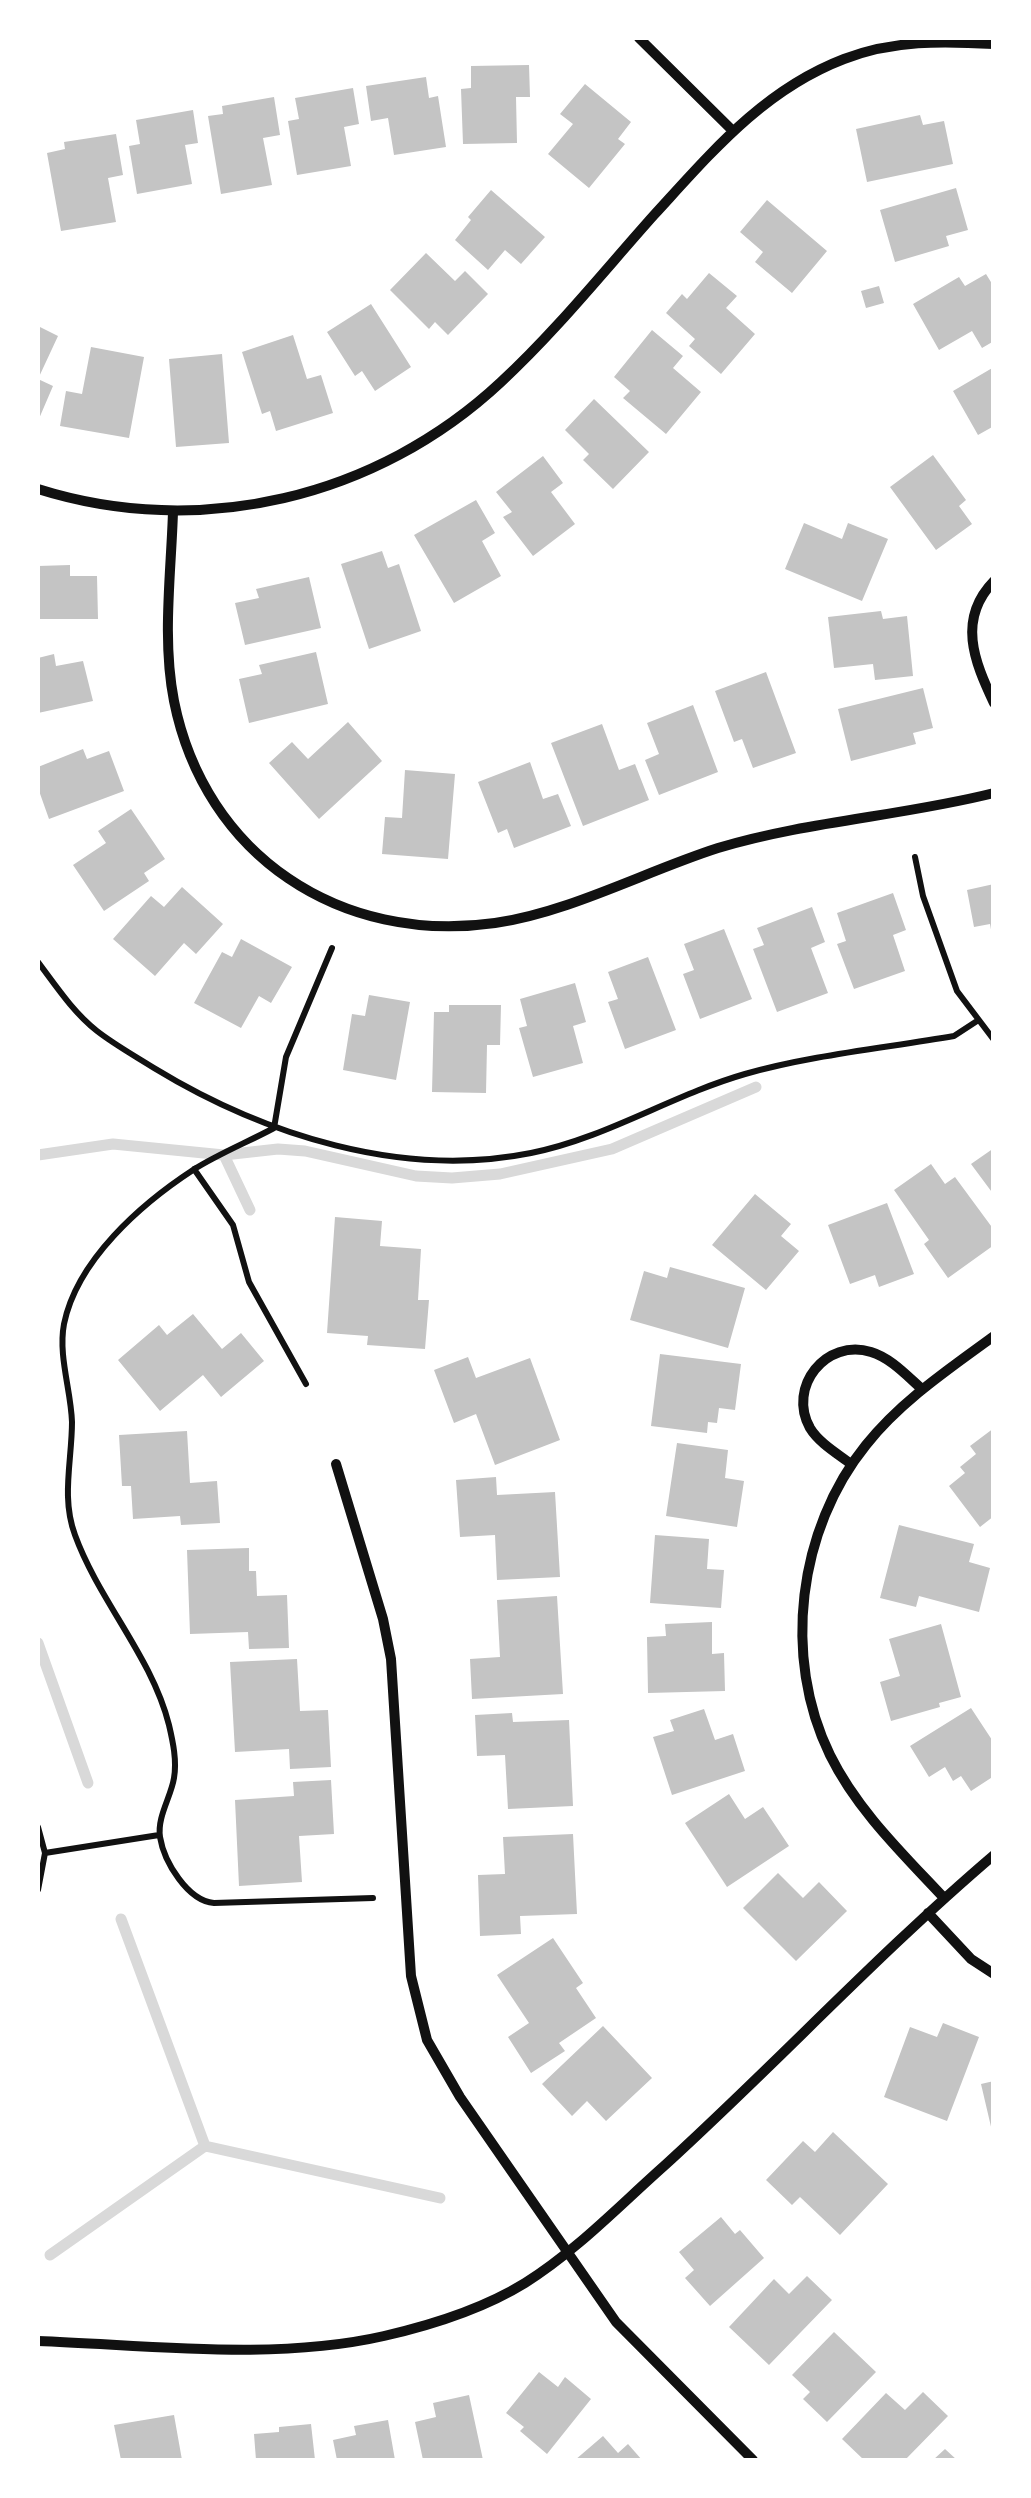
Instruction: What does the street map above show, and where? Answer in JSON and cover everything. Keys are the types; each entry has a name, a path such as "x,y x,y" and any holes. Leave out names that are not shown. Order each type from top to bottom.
{"street":[{"path":"639,38 732,130"},
{"path":"38,489 107,506 174,512 247,505 318,490 372,469 437,433 516,368 732,130 796,82 866,51 904,44 994,44"},
{"path":"174,512 170,668 174,703 190,753 220,807 254,852 294,885 347,909 426,924 499,922 536,913 739,843 994,793"},
{"path":"994,580 980,597 970,626 974,657 994,703"},
{"path":"944,1898 874,1821 841,1775 820,1732 806,1681 803,1633 809,1571 824,1518 852,1464 884,1424 922,1389 994,1336"},
{"path":"852,1464 818,1438 806,1419 804,1391 820,1363 842,1351 870,1352 887,1360 922,1389"},
{"path":"336,1464 391,1658 411,1976 421,2024 460,2097 602,2303 630,2338 753,2460"},
{"path":"38,2341 220,2348 339,2344 395,2333 466,2311 523,2284 568,2252 751,2087 928,1913 994,1855"},
{"path":"928,1913 971,1959 994,1974"}],"path":[{"path":"915,857 923,896 952,977 963,1002 994,1040"},
{"path":"274,1128 286,1057 332,948"},
{"path":"38,962 70,1005 113,1043 212,1102 274,1128 416,1159 454,1161 514,1156 564,1145 741,1075 954,1036 978,1021"},
{"path":"274,1128 194,1169 92,1259 72,1299 63,1344 72,1424 68,1515 85,1560 155,1688 173,1745 174,1778 159,1834 176,1872 200,1901 373,1898"},
{"path":"194,1169 233,1225 250,1282 306,1384"},
{"path":"38,1827 45,1853 38,1890"},
{"path":"45,1853 159,1834"}],"building":[{"path":"529,65 530,97 516,97 517,143 463,144 461,89 471,88 471,66"},
{"path":"426,77 429,98 438,96 446,147 394,155 388,118 371,121 366,86"},
{"path":"585,84 631,122 618,139 625,144 589,188 548,154 573,124 560,114"},
{"path":"353,88 359,124 344,127 351,166 297,175 288,121 299,119 295,98"},
{"path":"274,97 280,135 263,138 272,185 221,194 208,116 223,114 222,106"},
{"path":"193,110 198,143 185,145 192,184 137,194 129,146 140,144 136,120"},
{"path":"920,115 923,125 944,121 953,164 867,182 856,129"},
{"path":"116,134 123,175 108,178 116,222 61,231 47,153 65,149 64,142"},
{"path":"956,188 968,230 946,236 949,246 895,262 880,210"},
{"path":"491,190 545,237 521,264 505,250 488,270 455,240"},
{"path":"767,200 827,251 792,293 755,262 763,252 740,232"},
{"path":"426,253 455,281 465,271 488,294 448,335 435,322 429,329 390,290"},
{"path":"709,273 737,296 726,308 755,334 721,374 689,346 695,339 666,313 682,294 687,299"},
{"path":"986,274 994,287 994,341 982,348 972,331 939,350 913,304 959,277 965,286"},
{"path":"879,286 884,303 866,308 861,291"},
{"path":"371,304 411,367 375,391 362,371 355,376 327,332"},
{"path":"38,326 58,336 38,379"},
{"path":"652,330 683,356 673,368 701,392 666,434 623,398 630,391 614,377"},
{"path":"293,335 307,379 321,375 333,413 276,431 270,411 262,414 242,352"},
{"path":"91,347 144,357 129,438 60,426 66,391 82,394"},
{"path":"222,354 229,443 176,447 169,359"},
{"path":"994,367 994,426 978,435 953,391"},
{"path":"38,379 53,386 38,421"},
{"path":"594,399 649,452 613,489 583,460 589,454 565,430"},
{"path":"933,455 966,500 959,506 972,524 936,550 890,487"},
{"path":"543,456 563,483 551,492 575,524 533,556 503,517 512,512 496,492"},
{"path":"476,500 495,533 482,541 501,576 454,603 414,535"},
{"path":"804,523 842,539 848,523 888,539 862,601 785,569"},
{"path":"382,551 388,568 399,564 421,631 369,649 341,564"},
{"path":"70,565 70,576 97,576 98,619 38,619 38,566"},
{"path":"309,577 321,628 245,645 235,603 259,598 256,589"},
{"path":"881,611 883,619 907,616 913,676 875,680 873,664 834,668 828,617"},
{"path":"316,652 328,704 249,723 239,679 262,674 259,665"},
{"path":"54,654 56,666 83,661 93,701 38,713 38,658"},
{"path":"766,672 796,753 753,768 742,739 734,742 715,691"},
{"path":"923,688 933,728 913,733 916,744 851,761 838,709"},
{"path":"693,705 718,772 659,795 645,760 659,754 647,723"},
{"path":"348,722 382,761 319,819 269,763 292,742 308,759"},
{"path":"602,724 619,770 635,764 649,800 583,826 551,743"},
{"path":"83,749 87,759 109,751 124,791 49,819 38,788 38,767"},
{"path":"530,762 543,799 558,794 571,826 514,848 507,829 498,833 478,782"},
{"path":"405,770 455,774 448,859 382,854 385,817 402,818"},
{"path":"131,809 165,859 144,873 149,881 104,911 73,865 106,843 98,831"},
{"path":"994,884 992,935 990,924 974,927 967,890"},
{"path":"182,887 223,924 196,954 184,943 155,976 113,939 151,896 164,907"},
{"path":"893,893 906,930 893,935 905,971 854,989 837,944 846,941 837,913"},
{"path":"812,907 825,942 811,948 828,993 777,1012 753,949 764,945 757,928"},
{"path":"724,929 752,999 700,1019 683,974 694,970 684,944"},
{"path":"241,939 292,967 271,1003 259,996 241,1028 194,1003 222,952 232,957"},
{"path":"648,957 676,1030 625,1049 608,1002 618,999 608,972"},
{"path":"575,983 586,1022 573,1026 583,1063 533,1077 519,1028 527,1026 520,999"},
{"path":"369,995 410,1002 396,1080 343,1070 352,1014 365,1016"},
{"path":"449,1005 501,1005 500,1045 487,1045 486,1093 432,1092 434,1012 449,1012"},
{"path":"994,1148 994,1195 971,1164"},
{"path":"931,1164 945,1184 955,1177 994,1230 994,1245 948,1278 924,1244 929,1240 894,1190"},
{"path":"755,1194 791,1224 781,1236 799,1251 766,1290 712,1245"},
{"path":"887,1203 914,1274 879,1287 875,1275 850,1284 828,1225"},
{"path":"335,1217 382,1221 380,1246 421,1249 418,1300 429,1300 425,1349 367,1345 368,1336 327,1333"},
{"path":"670,1267 745,1288 728,1348 630,1320 644,1271 667,1278"},
{"path":"193,1314 222,1349 241,1333 264,1361 221,1397 203,1375 160,1411 118,1360 159,1325 167,1335"},
{"path":"660,1354 741,1364 735,1410 719,1408 717,1423 708,1422 707,1433 651,1426"},
{"path":"468,1357 476,1378 530,1358 560,1440 495,1465 476,1414 454,1423 434,1370"},
{"path":"994,1428 994,1516 980,1527 949,1486 965,1473 960,1467 976,1454 970,1446"},
{"path":"187,1431 190,1483 217,1481 220,1523 181,1525 180,1516 133,1519 131,1486 122,1486 119,1435"},
{"path":"677,1443 728,1450 725,1478 744,1481 737,1527 666,1516"},
{"path":"496,1477 497,1495 555,1492 560,1577 497,1580 495,1535 460,1537 456,1480"},
{"path":"899,1525 974,1544 969,1562 990,1568 979,1612 919,1596 916,1607 880,1598"},
{"path":"655,1535 709,1539 707,1569 724,1570 721,1608 650,1603"},
{"path":"249,1548 249,1571 256,1571 257,1596 287,1595 289,1648 249,1649 248,1632 190,1634 187,1550"},
{"path":"557,1596 563,1694 472,1699 470,1659 500,1657 497,1600"},
{"path":"712,1622 712,1654 724,1653 725,1691 648,1693 647,1637 666,1636 665,1624"},
{"path":"941,1624 961,1697 891,1721 880,1682 900,1676 889,1639"},
{"path":"297,1659 300,1711 328,1710 331,1767 290,1769 289,1749 235,1752 230,1662"},
{"path":"971,1708 994,1743 994,1776 971,1791 961,1776 953,1781 945,1767 929,1777 910,1746"},
{"path":"704,1709 715,1740 733,1734 745,1771 672,1795 653,1737 674,1731 670,1720"},
{"path":"512,1713 513,1722 569,1720 573,1806 508,1809 505,1755 477,1756 475,1715"},
{"path":"331,1780 334,1834 299,1836 302,1882 239,1886 235,1800 294,1796 293,1782"},
{"path":"729,1794 745,1819 763,1807 789,1846 727,1887 685,1823"},
{"path":"573,1834 577,1914 520,1916 521,1934 480,1936 478,1875 505,1874 503,1837"},
{"path":"778,1873 803,1898 819,1882 847,1911 796,1961 743,1908"},
{"path":"553,1938 583,1983 576,1988 596,2018 559,2043 565,2051 531,2073 508,2037 529,2023 497,1975"},
{"path":"943,2023 979,2037 947,2121 884,2097 910,2027 937,2037"},
{"path":"603,2026 652,2078 606,2121 587,2101 572,2116 542,2084"},
{"path":"994,2081 994,2131 992,2131 981,2084"},
{"path":"833,2132 888,2184 840,2235 800,2197 792,2205 766,2180 803,2141 815,2152"},
{"path":"721,2217 735,2234 740,2230 764,2258 710,2306 685,2278 694,2270 679,2252"},
{"path":"807,2276 832,2300 769,2365 729,2327 774,2279 789,2294"},
{"path":"834,2332 876,2372 827,2422 803,2399 810,2392 792,2375"},
{"path":"539,2372 558,2387 565,2377 591,2399 547,2454 506,2413"},
{"path":"923,2392 948,2416 905,2460 864,2460 842,2439 886,2393 905,2410"},
{"path":"469,2395 483,2460 423,2460 415,2422 436,2417 433,2403"},
{"path":"174,2415 182,2460 121,2460 114,2425"},
{"path":"388,2420 395,2460 337,2460 333,2440 356,2435 354,2426"},
{"path":"311,2424 315,2460 256,2460 254,2434"},
{"path":"603,2436 618,2453 628,2444 642,2460 575,2460"},
{"path":"945,2449 957,2460 933,2460"}],"waterway":[{"path":"38,1155 113,1144 224,1155 278,1149 305,1151 416,1176 500,1174 612,1149 756,1087"},
{"path":"224,1155 250,1210"},
{"path":"38,1643 88,1783"},
{"path":"121,1919 205,2146"},
{"path":"50,2255 205,2146 440,2198"}]}
